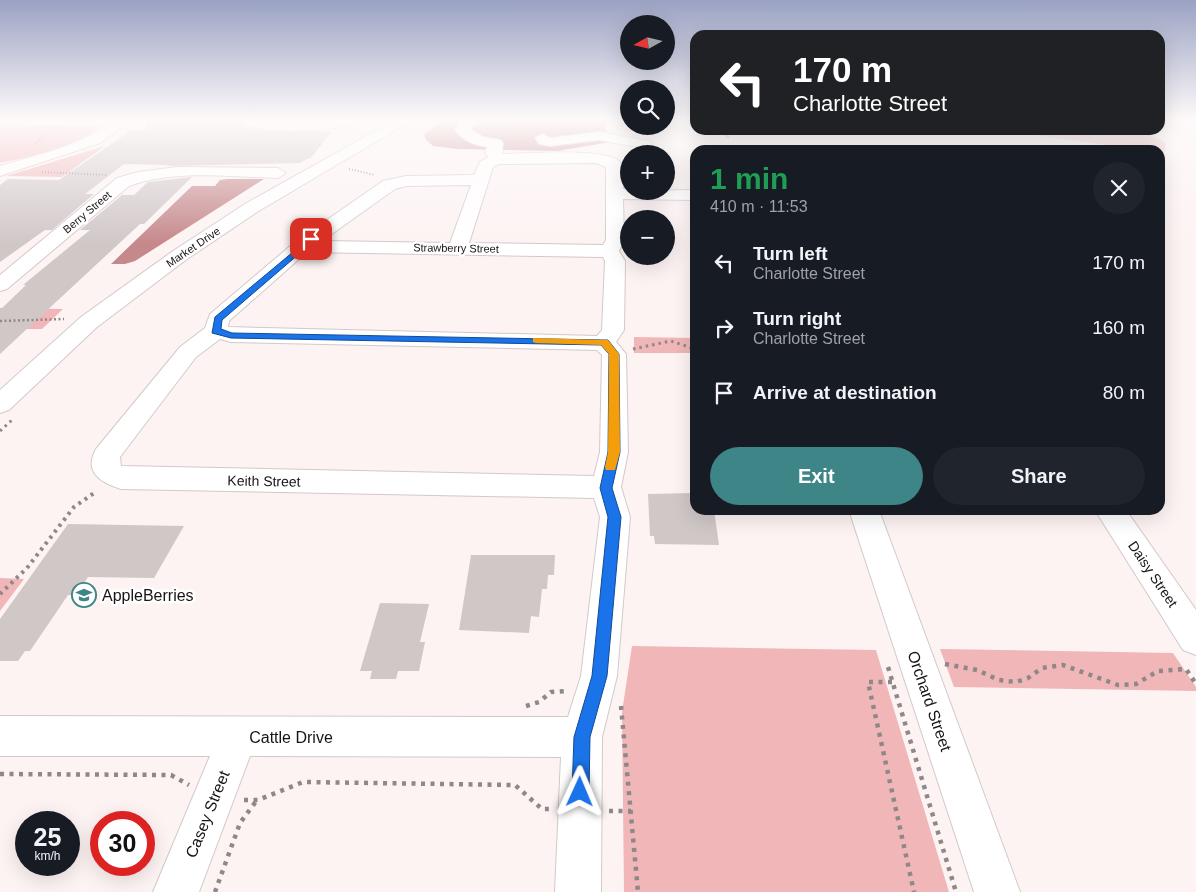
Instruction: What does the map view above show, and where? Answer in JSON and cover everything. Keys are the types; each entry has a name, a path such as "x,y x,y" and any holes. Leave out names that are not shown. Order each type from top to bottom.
{"street":[{"path":"0,171 33,161"},
{"name":"Market Drive","path":"0,404 89,322 180,255 251,208 334,161"},
{"path":"458,248 489,161"},
{"path":"578,892 582,737 599,676 614,517 606,488 614,452 615,346 613,330 615,261 609,251 615,240 615,194 614,165 602,161"},
{"name":"Berry Street","path":"0,285 123,182 153,172 212,175 278,173"},
{"path":"481,180 406,181 389,185 302,246 218,319 216,331 231,336 615,346"},
{"path":"615,194 690,185"},
{"name":"Strawberry Street","path":"302,246 609,251"},
{"name":"Keith Street","path":"216,331 188,352 106,456 108,472 121,478 606,488"},
{"name":"Orchard Street","path":"865,515 904,673 997,892"},
{"name":"Daisy Street","path":"1113,515 1196,639"},
{"name":"Cattle Drive","path":"0,736 582,737"},
{"name":"Casey Street","path":"176,892 238,737"}],"path":[{"path":"342,167 376,175"},
{"path":"0,321 69,320"},
{"path":"615,346 643,348 663,341 671,341 690,347"},
{"path":"0,431 17,415"},
{"path":"0,594 27,568 74,507 94,493"},
{"path":"914,892 868,682 904,673 957,665 977,670 999,680 1016,682 1028,678 1042,668 1063,665 1078,668 1118,685 1136,684 1158,671 1186,669 1196,684"},
{"path":"904,673 956,892"},
{"path":"524,706 540,702 551,692 595,691 620,698 638,892"},
{"path":"0,774 171,776 189,784 190,800 258,800 303,782 515,785 542,809 631,811"},
{"path":"215,892 240,823 258,800"}],"shaded area":[{"path":"57,161 85,161 62,177 6,176"},
{"path":"264,179 135,261 125,264 111,264 192,186 215,186 220,180"},
{"path":"0,308 63,309 42,329 0,329"},
{"path":"634,337 690,338 690,353 634,353"},
{"path":"0,578 24,579 0,611"},
{"path":"632,646 876,650 949,892 624,892 622,712"},
{"path":"940,649 1173,653 1196,687 1196,691 954,687"}],"building":[{"path":"87,161 304,161 300,163 167,166 169,165 124,164 85,194 94,194 52,230 45,230 0,262 0,185 8,179 59,180"},
{"path":"192,177 144,224 140,224 0,354 0,310 26,285 23,285 90,230 80,230 122,195 134,195 148,182"},
{"path":"690,493 690,515 715,515 719,545 655,544 654,536 650,536 648,494"},
{"path":"68,524 184,526 154,578 88,577 76,595 68,595 30,651 25,651 18,661 0,661 0,619"},
{"path":"471,555 555,555 554,575 548,575 547,589 542,589 539,617 531,616 529,633 459,630"},
{"path":"380,603 429,604 420,642 425,642 419,671 398,671 396,679 370,679 372,671 360,671"}],"slow traffic":[{"path":"536,340 604,342 614,354 614,452 611,467"}],"place":[{"name":"AppleBerries","path":"84,595"}],"route":[{"path":"311,239 218,319 216,331 231,336 604,342 614,354 614,452 606,488 614,517 599,676 582,737 580,792"}]}
